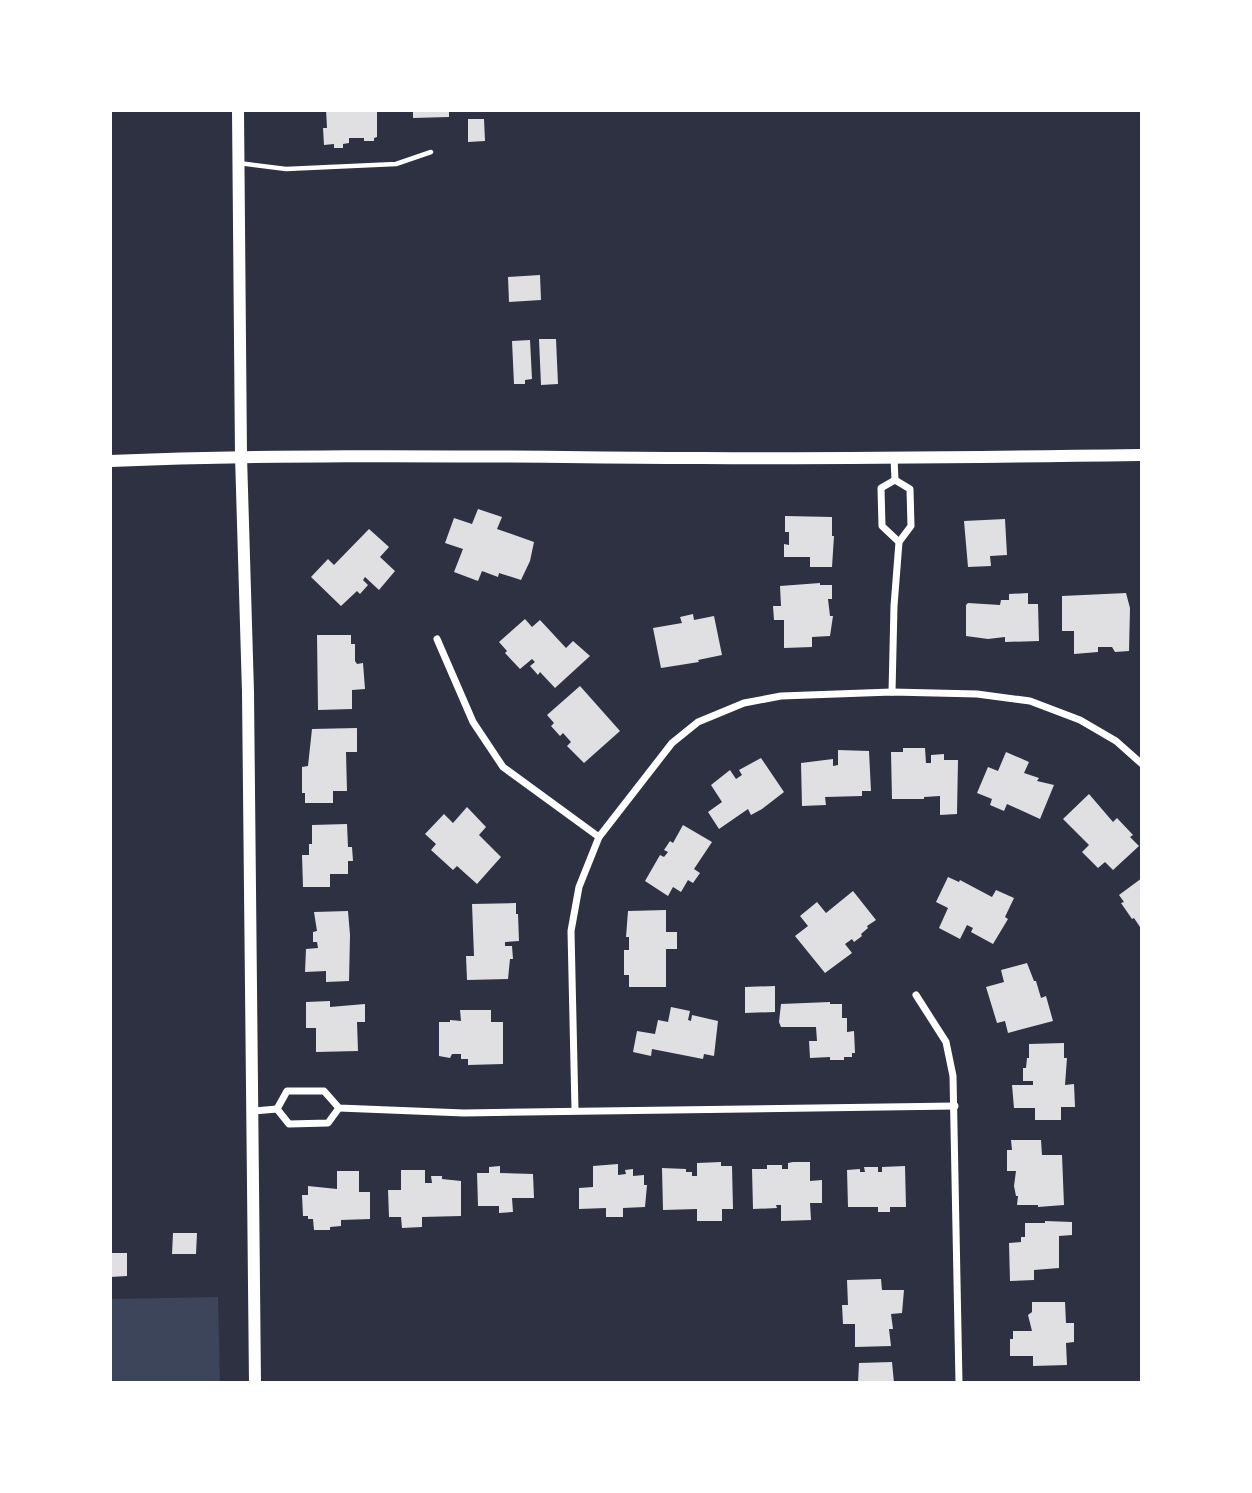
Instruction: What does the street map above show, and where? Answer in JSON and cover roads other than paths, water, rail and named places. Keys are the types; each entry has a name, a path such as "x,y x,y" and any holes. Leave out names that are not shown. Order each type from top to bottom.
{"street":[{"path":"238,110 241,456 248,692 255,1383"},
{"path":"110,461 410,454 894,458 1142,455"},
{"path":"894,458 895,480"},
{"path":"892,692 899,542 911,526 910,489 895,480"},
{"path":"895,480 881,488 882,526 899,542"},
{"path":"437,639 473,722 503,767 599,837"},
{"path":"575,1110 571,931 579,887 599,837 672,743 698,723 744,703 781,696 892,692 977,694 1030,701 1080,720 1116,741 1142,764"},
{"path":"916,995 946,1042 954,1076 959,1383"},
{"path":"277,1109 287,1091 324,1091 339,1108 464,1113 956,1106"},
{"path":"277,1109 289,1124 327,1124 339,1108"},
{"path":"253,1111 277,1109"}],"lane":[{"path":"238,163 286,169 396,164 431,152"}]}
